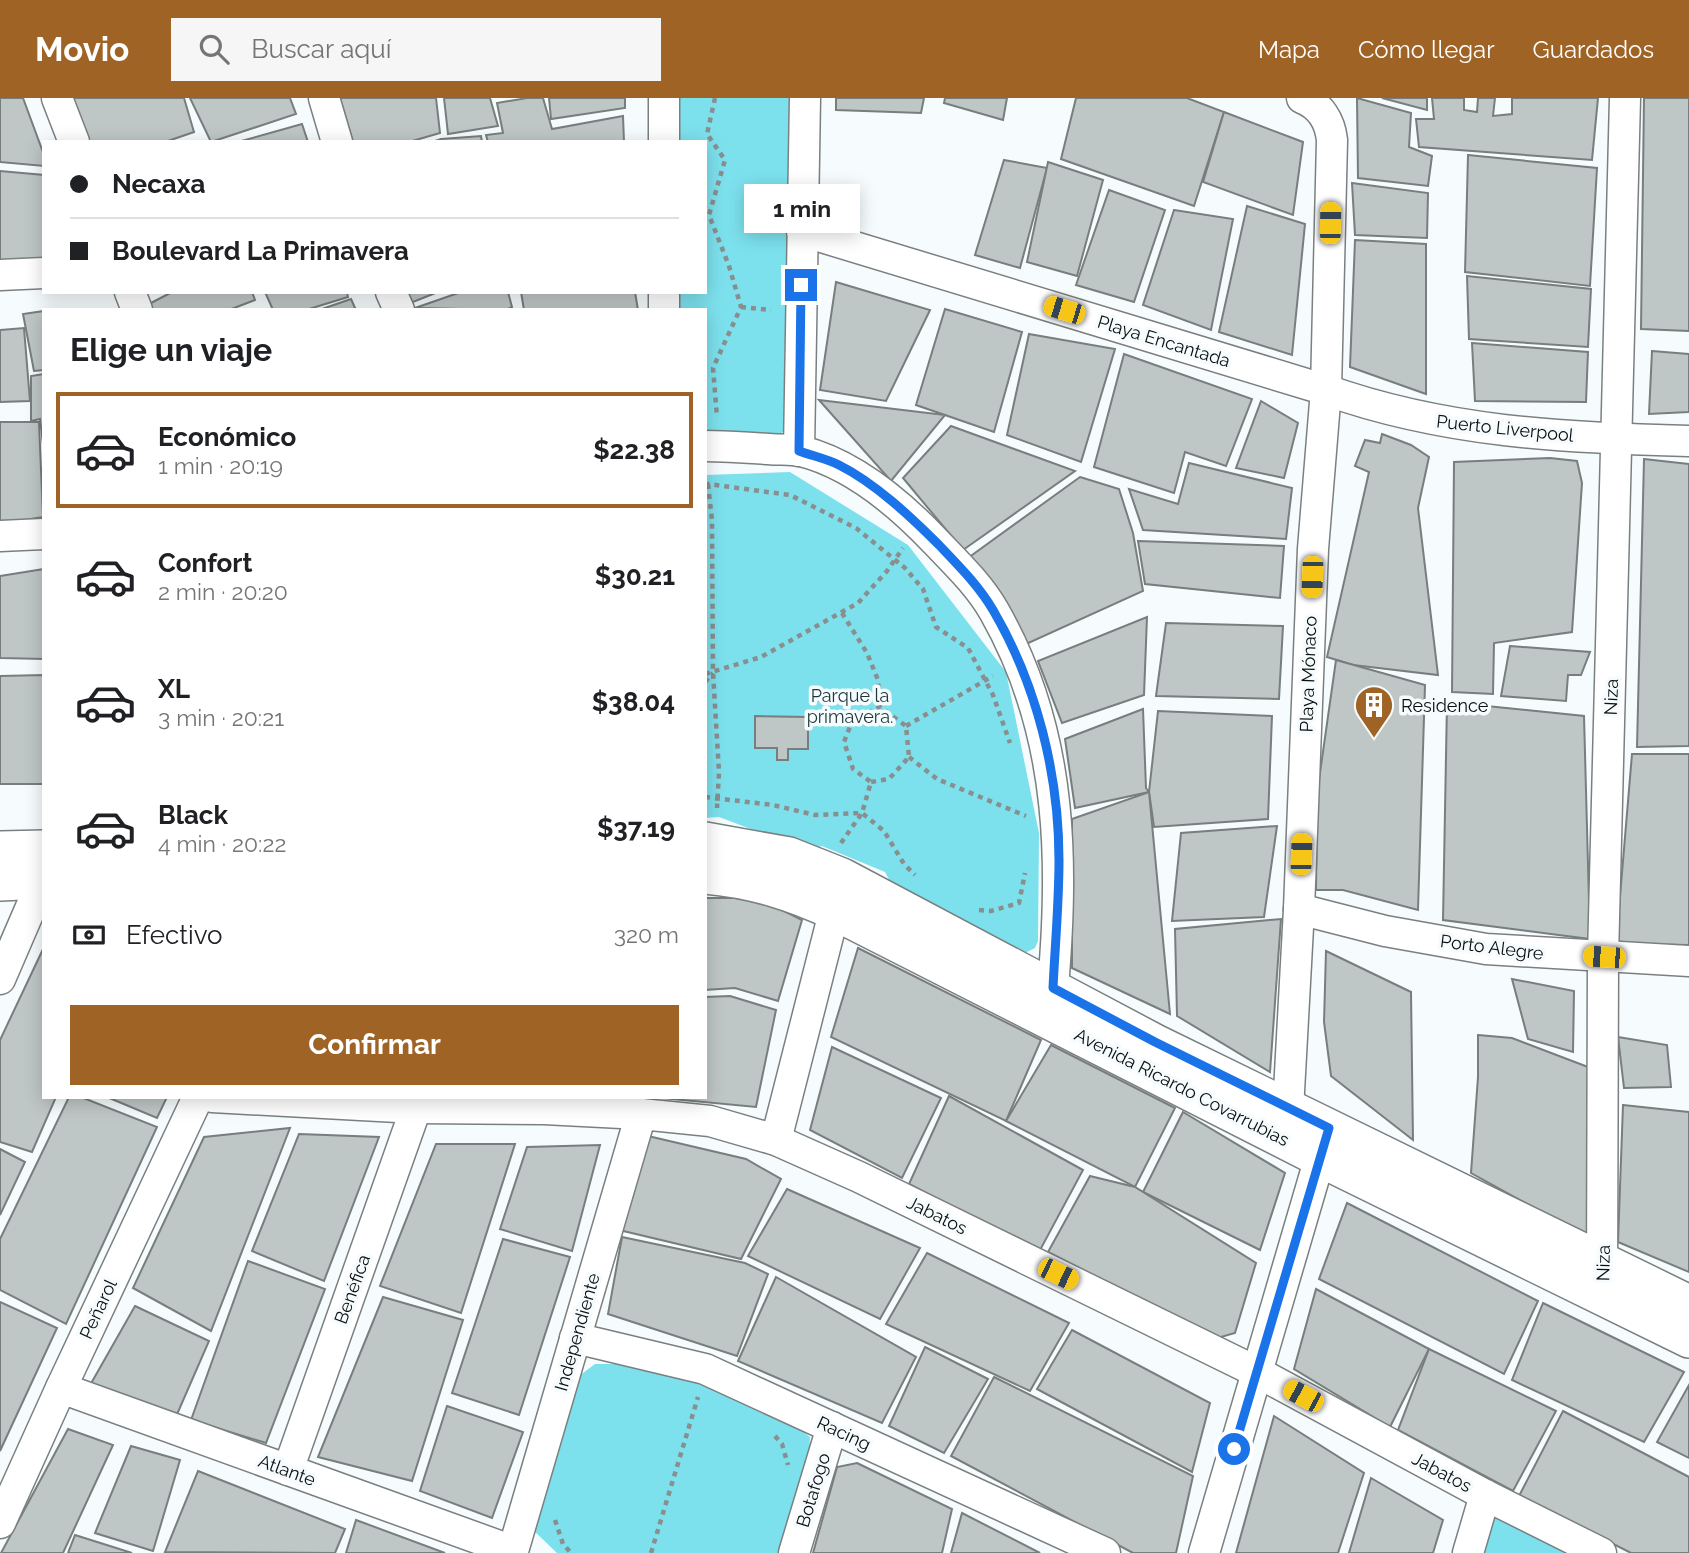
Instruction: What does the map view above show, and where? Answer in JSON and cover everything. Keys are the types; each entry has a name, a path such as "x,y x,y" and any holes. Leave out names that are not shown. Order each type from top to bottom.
{"street":[{"path":"57,98 73,140"},
{"path":"324,98 336,140"},
{"path":"664,98 664,140"},
{"path":"799,451 805,98"},
{"name":"Playa Mónaco","path":"1287,1122 1299,909 1313,549 1325,390 1332,140 1331,126 1319,108 1302,98"},
{"name":"Niza","path":"1602,1278 1604,957 1625,98"},
{"name":"Playa Encantada","path":"802,231 1325,390"},
{"path":"0,275 42,273"},
{"name":"Puerto Liverpool","path":"1325,390 1373,407 1435,421 1618,439 1689,441"},
{"path":"712,446 799,451 839,465 862,479 918,524 971,579 993,611 1018,660 1048,751 1059,860 1051,1004"},
{"path":"0,536 42,534"},
{"path":"0,850 42,849"},
{"name":"Avenida Ricardo Covarrubias","path":"710,853 781,854 832,873 1051,1004"},
{"name":"Avenida Ricardo Covarrubias","path":"710,853 739,878 797,894 1051,1004 1325,1143 1602,1278 1689,1339"},
{"path":"776,1140 836,912 832,873"},
{"path":"0,882 42,879"},
{"path":"0,979 42,884"},
{"name":"Porto Alegre","path":"1299,909 1385,931 1486,949 1689,961"},
{"name":"Peñarol","path":"0,1523 197,1099"},
{"name":"Jabatos","path":"249,1099 416,1108 544,1109 641,1114 710,1121 776,1140 859,1177 1257,1372 1485,1495 1601,1553"},
{"name":"Benéfica","path":"288,1470 416,1108"},
{"name":"Independiente","path":"513,1551 641,1114"},
{"path":"1204,1553 1325,1143"},
{"name":"Avenida Ricardo Covarrubias","path":"1602,1278 1689,1304"},
{"name":"Racing","path":"575,1338 831,1427 1105,1553"},
{"name":"Atlante","path":"61,1388 513,1551"},
{"name":"Botafogo","path":"794,1553 831,1427"},
{"path":"1468,1553 1485,1495"}],"path":[{"path":"712,446 713,369 741,307 709,215 726,160 707,134 715,98"},
{"path":"710,853 719,772 713,673 712,520 707,485 790,495 856,528 896,560 923,589 936,627 968,648 993,695 1014,755"},
{"path":"707,674 761,657 858,603 896,560 918,524"},
{"path":"842,613 867,653 878,680 880,707 906,726 909,757 937,779 1057,828"},
{"path":"906,726 1018,660"},
{"path":"707,680 713,673"},
{"path":"880,707 853,719 844,742 853,769 871,782 889,779 909,757"},
{"path":"832,873 862,813 871,782"},
{"path":"707,797 773,805 815,815 862,813 884,831 904,864 920,880"},
{"path":"1021,802 1024,825"},
{"path":"969,909 991,911 1019,903 1025,869"},
{"path":"686,1394 702,1383"},
{"path":"702,1383 709,1401"},
{"path":"651,1553 702,1383"},
{"path":"773,1433 787,1455 788,1467"},
{"path":"556,1514 555,1525 563,1544 571,1553"}],"green space":[{"path":"671,98 797,98 785,430 776,438 707,435 707,308 672,308 672,294 707,294 707,140 671,140"},
{"name":"Parque la primavera.","path":"790,472 908,545 1006,672 1039,833 1038,941 1035,948 1021,955 895,891 885,872 822,846 807,850 719,817 707,818 707,475"},
{"path":"595,1364 626,1364 673,1371 797,1427 810,1437 809,1459 784,1553 557,1553 532,1529 579,1376"},
{"path":"1485,1495 1601,1553 1468,1553"}],"building":[{"path":"0,98 23,98 42,150 42,166 0,162"},
{"path":"63,98 184,98 194,132 171,140 79,140"},
{"path":"190,98 290,98 296,114 210,140"},
{"path":"340,98 436,98 440,133 416,140 352,140"},
{"path":"444,98 490,98 498,126 448,134"},
{"path":"543,98 552,129 623,116 624,140 487,140 486,135 503,133 497,103"},
{"path":"549,98 625,98 625,108 551,119"},
{"path":"836,98 924,98 921,113 836,110"},
{"path":"945,98 1007,98 1003,120 944,103"},
{"path":"1076,98 1187,98 1224,112 1194,206 1061,159"},
{"path":"1357,98 1411,113 1409,147 1432,156 1428,186 1358,178"},
{"path":"1382,98 1427,98 1427,110"},
{"path":"1432,98 1464,98 1464,110 1477,112 1478,98 1495,98 1493,116 1512,114 1512,98 1598,98 1592,160 1419,147 1416,119 1434,119"},
{"path":"1644,98 1689,98 1689,331 1641,329"},
{"path":"1224,112 1303,142 1293,215 1203,182"},
{"path":"302,124 307,140 245,140"},
{"path":"481,136 482,140 438,140"},
{"path":"1468,155 1597,168 1590,286 1465,272"},
{"path":"1004,160 1047,168 1020,268 975,255"},
{"path":"1048,162 1103,180 1077,276 1027,262"},
{"path":"0,171 42,175 42,264 0,268"},
{"path":"1352,183 1428,193 1427,238 1355,235"},
{"path":"1109,190 1165,210 1134,302 1076,285"},
{"path":"1247,206 1305,224 1292,355 1219,332"},
{"path":"1174,210 1233,219 1211,330 1143,305"},
{"path":"1355,240 1426,244 1426,394 1350,367"},
{"path":"1467,276 1591,289 1588,347 1469,339"},
{"path":"836,282 930,310 886,401 820,390"},
{"path":"168,294 253,294 255,300 234,308 148,308 147,305"},
{"path":"266,294 347,294 348,297 312,308 272,308"},
{"path":"405,294 433,294 408,304"},
{"path":"455,294 509,294 512,307 510,308 415,308"},
{"path":"521,294 635,294 638,308 524,308"},
{"path":"351,299 355,308 325,308"},
{"path":"945,309 1022,332 994,432 916,405"},
{"path":"42,311 42,370 34,371 23,314"},
{"path":"24,328 30,401 0,402 0,330"},
{"path":"1029,334 1115,349 1081,462 1007,435"},
{"path":"1472,343 1588,352 1586,402 1475,401"},
{"path":"1652,351 1689,354 1689,412 1649,414"},
{"path":"1124,354 1252,399 1226,466 1185,452 1174,493 1094,467"},
{"path":"42,374 42,436 40,419 31,421 31,376"},
{"path":"819,400 945,415 891,481"},
{"path":"1261,401 1298,423 1284,478 1236,468"},
{"path":"0,422 39,422 42,517 0,524"},
{"path":"951,426 1075,471 963,550 903,478"},
{"name":"Residence","path":"1382,434 1411,445 1429,457 1418,508 1438,675 1353,665 1327,657 1369,472 1355,466 1365,440 1380,443"},
{"path":"1550,458 1577,461 1582,483 1572,632 1494,643 1493,694 1452,692 1454,462"},
{"path":"1644,459 1689,464 1689,746 1637,747"},
{"path":"1189,463 1292,488 1286,539 1143,530 1129,489 1178,504"},
{"path":"1080,477 1119,489 1133,533 1143,591 1024,645 968,558"},
{"path":"1138,541 1284,546 1280,598 1145,584"},
{"path":"42,569 42,659 0,658 0,576"},
{"path":"1147,617 1144,695 1062,723 1038,661"},
{"path":"1166,623 1283,626 1279,699 1156,696"},
{"name":"Residence","path":"1510,646 1590,652 1581,675 1568,675 1566,701 1501,696"},
{"name":"Residence","path":"1336,660 1425,685 1418,910 1343,890 1316,890 1317,794"},
{"path":"42,675 42,784 0,784 0,676"},
{"path":"1447,702 1584,716 1590,939 1443,920"},
{"path":"1143,709 1146,788 1149,792 1075,808 1065,739"},
{"path":"1158,711 1272,716 1268,819 1154,827 1149,792"},
{"path":"755,716 808,717 808,749 788,749 788,760 777,760 777,748 755,748"},
{"path":"1632,754 1689,754 1689,945 1616,944"},
{"path":"1149,792 1170,1014 1072,968 1072,819"},
{"path":"1277,826 1264,917 1172,921 1181,833"},
{"path":"707,898 758,898 802,920 778,1001 735,988 707,990"},
{"path":"1281,919 1270,1072 1177,1016 1175,929"},
{"path":"858,948 1041,1040 1006,1121 831,1037"},
{"path":"42,951 42,1099 55,1099 32,1152 0,1142 0,1040"},
{"path":"1326,951 1411,992 1413,1140 1331,1076 1324,1022"},
{"path":"1512,979 1574,991 1573,1052 1528,1039"},
{"path":"730,996 776,1010 756,1107 672,1099 707,1099 707,997"},
{"path":"1478,1035 1512,1038 1588,1067 1590,1239 1471,1173 1478,1077"},
{"path":"1618,1037 1667,1045 1671,1087 1624,1088"},
{"path":"1051,1045 1175,1108 1135,1187 1006,1121"},
{"path":"832,1047 941,1098 902,1178 810,1130"},
{"path":"949,1096 1083,1170 1039,1252 909,1184"},
{"path":"68,1099 86,1099 157,1127 66,1324 0,1290 0,1239"},
{"path":"112,1099 166,1099 157,1118"},
{"path":"1623,1105 1689,1112 1689,1272 1618,1242"},
{"path":"1183,1112 1285,1173 1260,1250 1143,1192"},
{"path":"290,1128 211,1331 133,1288 204,1137"},
{"path":"299,1134 379,1137 324,1281 252,1251"},
{"path":"648,1136 746,1159 781,1179 741,1259 619,1230"},
{"path":"436,1144 515,1144 461,1313 380,1286"},
{"path":"600,1145 572,1251 500,1229 527,1147"},
{"path":"0,1149 25,1162 0,1215"},
{"path":"1090,1176 1135,1187 1256,1263 1235,1333 1214,1339 1048,1252"},
{"path":"787,1189 920,1248 880,1319 748,1256"},
{"path":"1347,1203 1538,1301 1504,1374 1319,1279"},
{"path":"622,1237 745,1263 768,1274 737,1356 608,1314"},
{"path":"503,1239 570,1257 519,1415 452,1393"},
{"path":"927,1253 1069,1323 1030,1391 886,1324"},
{"path":"248,1261 325,1289 266,1443 191,1420"},
{"path":"776,1277 916,1357 882,1423 738,1361"},
{"path":"1316,1289 1429,1349 1390,1427 1294,1369"},
{"path":"383,1297 463,1320 412,1481 318,1457"},
{"path":"0,1302 57,1328 0,1451"},
{"path":"1543,1303 1684,1372 1644,1442 1512,1380"},
{"path":"135,1306 209,1341 175,1419 89,1387"},
{"path":"1072,1330 1210,1403 1192,1472 1037,1389"},
{"path":"925,1347 988,1379 944,1453 889,1426"},
{"path":"1429,1349 1556,1411 1513,1491 1398,1430"},
{"path":"994,1377 1193,1476 1176,1553 1133,1553 951,1456"},
{"path":"1689,1385 1689,1458 1657,1442"},
{"path":"447,1406 523,1432 492,1518 420,1491"},
{"path":"1563,1411 1689,1477 1689,1553 1631,1553 1519,1496"},
{"path":"1274,1416 1364,1473 1338,1553 1236,1553"},
{"path":"68,1429 113,1445 63,1553 1,1553"},
{"path":"131,1446 180,1460 153,1551 95,1533"},
{"path":"857,1463 952,1509 942,1553 813,1553 837,1467"},
{"path":"198,1471 345,1529 335,1553 165,1552"},
{"path":"1371,1478 1443,1520 1433,1553 1349,1553"},
{"path":"962,1513 1040,1553 951,1553"},
{"path":"356,1520 445,1553 346,1553"},
{"path":"75,1535 132,1553 68,1553"}],"place":[{"name":"Residence","path":"1374,739"}],"route":[{"path":"801,285 799,451 839,465 862,479 918,524 971,579 993,611 1018,660 1048,751 1057,828 1059,860 1053,988 1329,1128 1234,1449"}]}
